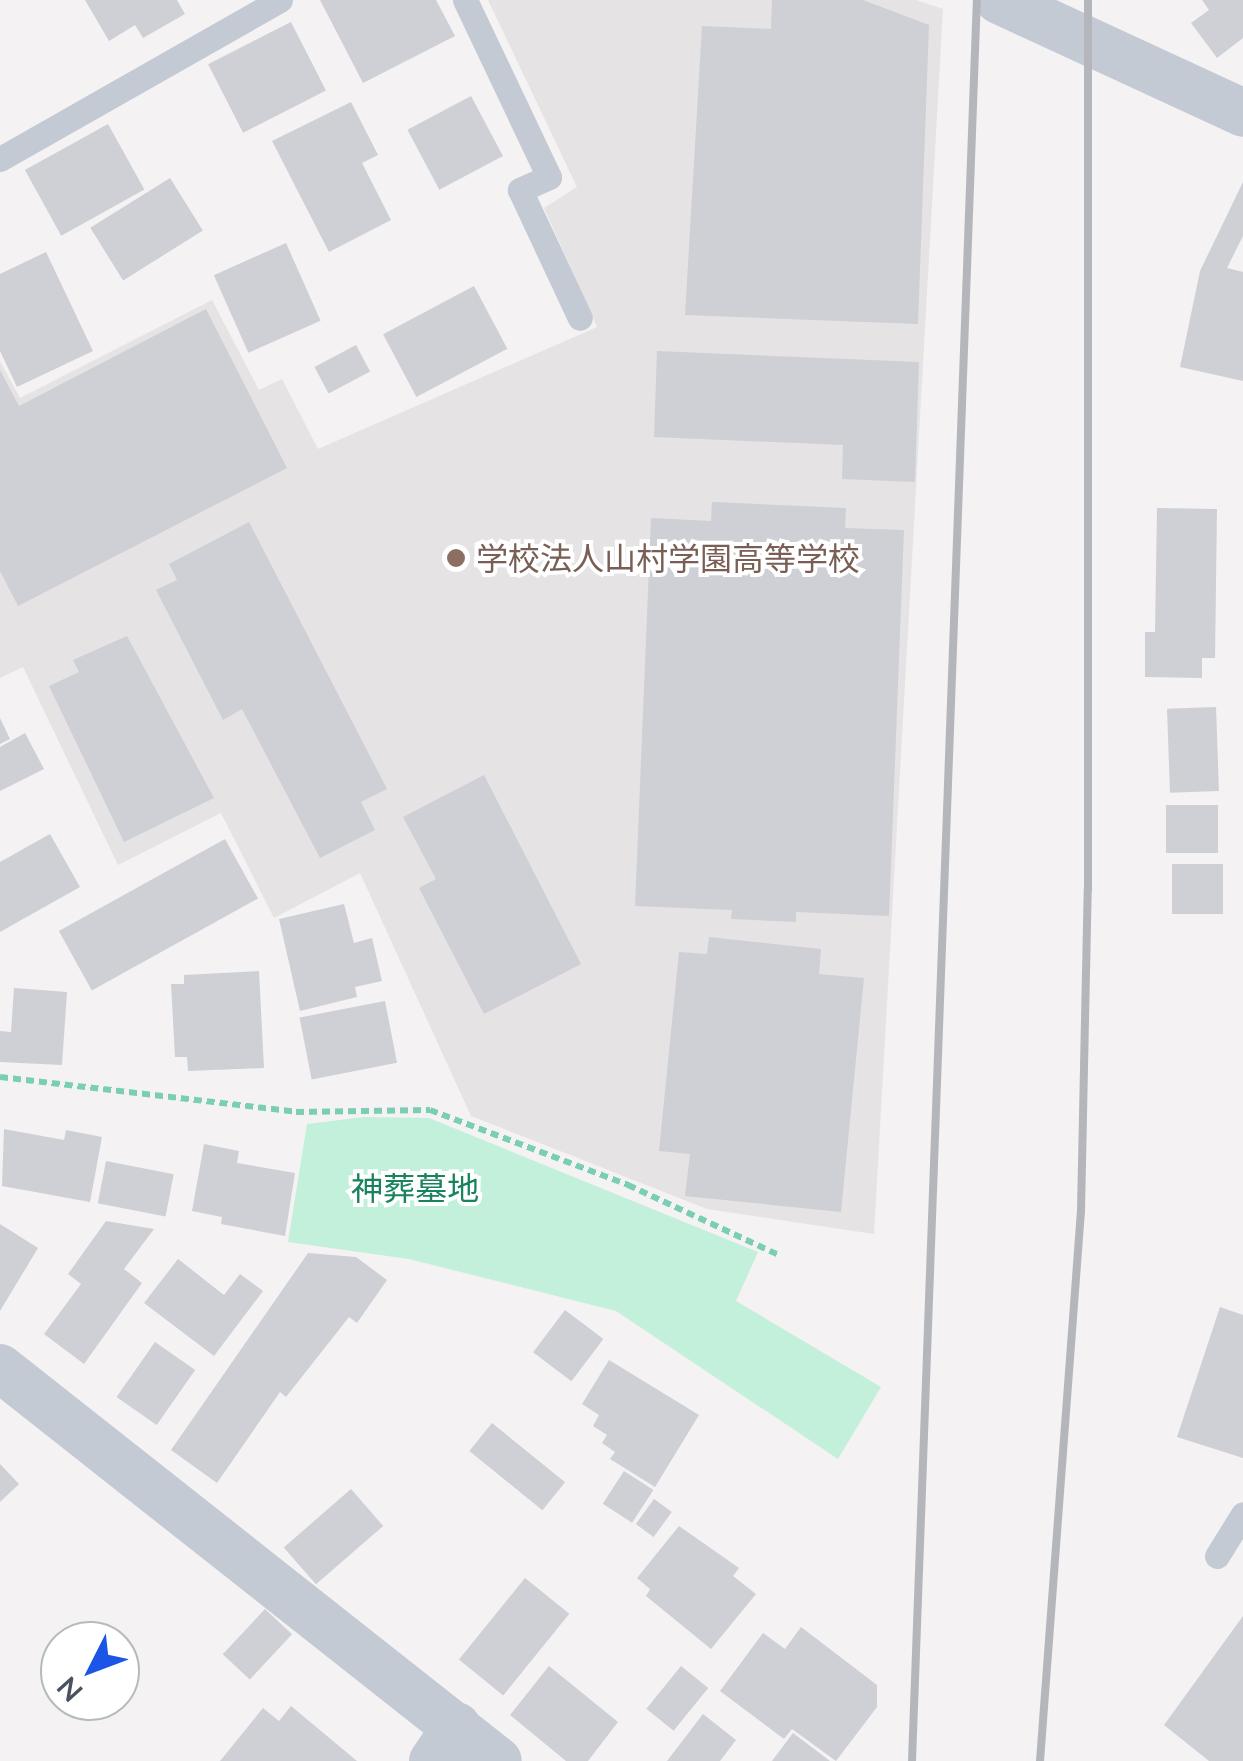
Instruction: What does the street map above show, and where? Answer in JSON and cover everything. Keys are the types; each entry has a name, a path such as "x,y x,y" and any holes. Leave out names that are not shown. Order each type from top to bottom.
{"street":[{"path":"998,0 1243,113"},
{"path":"0,1368 445,1744 498,1761"}],"lane":[{"path":"0,159 280,0"},
{"path":"464,0 549,177 520,190 580,318"},
{"path":"1216,1556 1243,1514"}],"path":[{"path":"0,1077 296,1112 430,1110 628,1184 779,1255"}],"shaded area":[{"name":"学校法人山村学園高等学校","path":"488,0 916,0 943,9 874,1234 707,1209 471,1116 360,873 274,918 221,813 118,865 23,667 0,678 0,361 20,398 212,300 259,390 282,379 318,449 597,327 544,208 577,187"}],"green space":[{"name":"神葬墓地","path":"364,1117 429,1118 758,1252 736,1301 881,1387 838,1459 616,1311 409,1259 288,1242 307,1124"}],"building":[{"path":"85,0 177,0 185,14 143,38 135,25 109,41"},
{"path":"320,0 436,0 455,36 363,83"},
{"path":"772,0 863,0 929,25 918,324 685,315 702,26 771,29"},
{"path":"1202,0 1243,0 1243,38 1217,58 1191,23 1209,10"},
{"path":"291,22 326,91 243,133 208,64"},
{"path":"471,96 503,156 439,190 407,130"},
{"path":"351,102 378,155 362,163 391,220 329,252 272,141"},
{"path":"108,124 144,190 61,236 25,170"},
{"path":"170,178 203,231 123,280 90,228"},
{"path":"1243,182 1243,236 1227,268 1243,272 1243,381 1180,367 1200,271"},
{"path":"286,243 321,321 248,353 214,275"},
{"path":"46,252 93,351 17,387 0,351 0,274"},
{"path":"474,286 507,349 416,397 383,334"},
{"path":"206,309 287,468 18,606 0,571 0,370 19,406"},
{"path":"356,345 370,371 329,394 315,367"},
{"path":"657,351 919,362 915,482 842,479 843,445 654,437"},
{"path":"712,502 846,508 845,528 904,530 889,916 796,912 796,922 731,919 732,910 635,906 651,518 711,521"},
{"path":"1157,508 1217,509 1215,658 1202,658 1202,678 1145,677 1145,632 1155,632"},
{"path":"249,522 387,789 361,802 375,830 320,858 242,709 223,720 156,590 177,580 169,564"},
{"path":"127,636 214,798 124,842 49,686 79,672 73,660"},
{"path":"1216,707 1219,791 1170,793 1167,709"},
{"path":"0,718 10,739 0,744"},
{"path":"25,733 44,769 0,791 0,747"},
{"path":"484,775 581,964 484,1014 419,888 436,879 403,817"},
{"path":"1166,805 1218,805 1218,853 1166,853"},
{"path":"50,834 80,887 0,932 0,862"},
{"path":"225,839 258,898 92,991 59,931"},
{"path":"1172,864 1223,864 1223,914 1172,914"},
{"path":"344,904 354,943 372,938 382,981 355,987 357,997 300,1011 279,919"},
{"path":"709,937 821,949 819,974 864,978 841,1212 685,1196 690,1154 659,1151 679,952 707,954"},
{"path":"259,971 264,1068 188,1071 187,1057 175,1057 171,984 184,984 184,975"},
{"path":"14,988 67,992 62,1065 0,1062 0,1031 11,1032"},
{"path":"385,1001 397,1063 312,1079 300,1018"},
{"path":"4,1129 64,1140 66,1130 102,1137 90,1202 2,1186"},
{"path":"204,1144 239,1151 237,1163 295,1173 285,1236 221,1224 222,1217 192,1211"},
{"path":"106,1161 174,1174 166,1216 98,1203"},
{"path":"106,1221 154,1229 124,1269 142,1283 84,1364 44,1334 81,1284 68,1274"},
{"path":"0,1224 38,1248 0,1311"},
{"path":"308,1253 356,1257 387,1280 357,1323 349,1317 286,1397 280,1392 217,1483 171,1450"},
{"path":"178,1259 224,1295 240,1274 263,1291 214,1356 144,1303"},
{"path":"1220,1307 1243,1315 1243,1458 1177,1437"},
{"path":"565,1310 603,1339 571,1381 533,1352"},
{"path":"155,1342 195,1370 157,1425 117,1397"},
{"path":"609,1360 699,1415 655,1487 610,1459 615,1452 602,1443 607,1435 593,1426 599,1415 582,1404"},
{"path":"492,1423 565,1482 542,1510 469,1451"},
{"path":"0,1464 19,1484 0,1502"},
{"path":"624,1471 653,1490 632,1523 603,1504"},
{"path":"351,1489 383,1526 316,1584 284,1547"},
{"path":"654,1499 672,1512 654,1537 636,1524"},
{"path":"679,1526 739,1568 733,1576 756,1594 711,1649 646,1596 650,1589 637,1578"},
{"path":"525,1578 569,1614 503,1695 459,1660"},
{"path":"265,1609 292,1634 250,1680 223,1654"},
{"path":"1243,1616 1243,1761 1209,1761 1164,1725"},
{"path":"801,1627 877,1685 877,1707 836,1761 792,1729 784,1739 720,1691 763,1633 785,1649"},
{"path":"549,1666 618,1722 588,1761 566,1761 510,1715"},
{"path":"681,1666 708,1688 674,1731 646,1709"},
{"path":"291,1706 357,1761 220,1761 263,1708 279,1721"},
{"path":"703,1714 736,1740 720,1761 667,1761"},
{"path":"793,1733 830,1761 772,1761"}],"railway":[{"path":"912,1761 977,0"},
{"path":"1040,1761 1081,1211 1088,889 1088,0"}],"place":[{"name":"学校法人山村学園高等学校","path":"456,558"}]}
